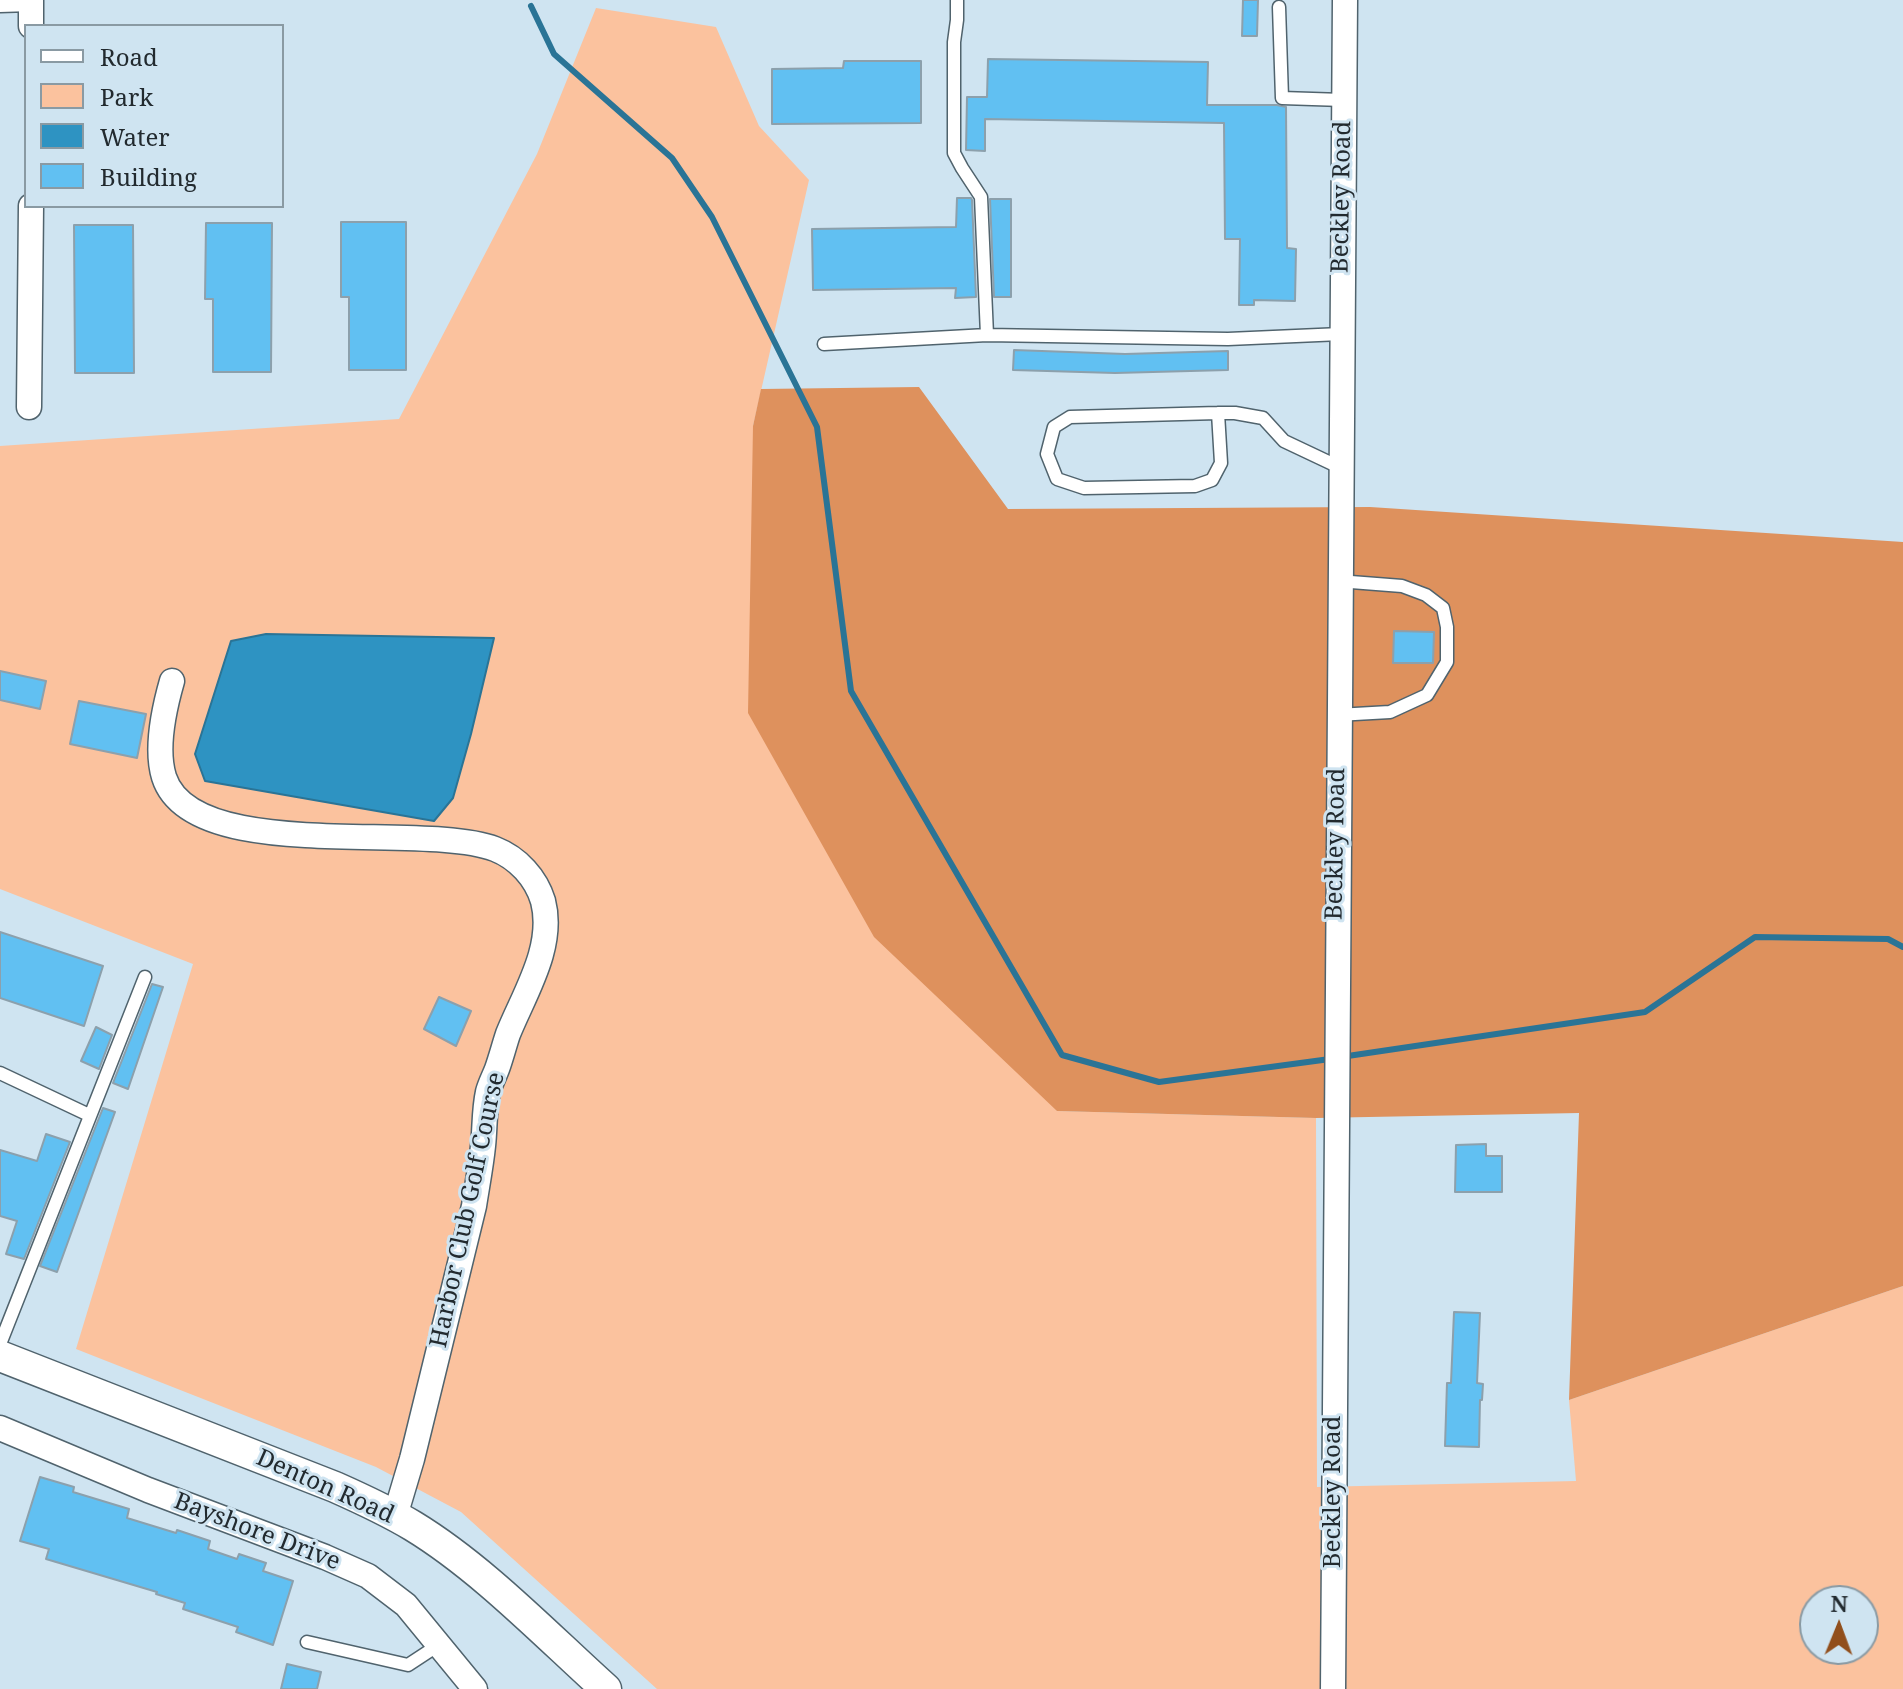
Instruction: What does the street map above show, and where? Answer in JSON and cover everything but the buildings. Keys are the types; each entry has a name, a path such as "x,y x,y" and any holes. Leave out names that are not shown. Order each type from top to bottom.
{"street":[{"name":"Beckley Road","path":"1333,1689 1334,1058 1345,0"},
{"path":"29,407 31,208"},
{"name":"Harbor Club Golf Course","path":"172,681 164,712 161,759 170,790 187,808 216,822 246,829 439,840 494,849 523,867 535,883 543,903 545,926 540,953 489,1088 474,1206 395,1516"},
{"name":"Denton Road","path":"0,1356 376,1505 450,1552 487,1581 606,1689"},
{"name":"Bayshore Drive","path":"0,1428 368,1576 406,1605 475,1689"}],"lane":[{"path":"957,0 954,153 981,197 987,335"},
{"path":"0,6 31,10"},
{"path":"1279,7 1282,98 1343,100"},
{"path":"824,344 987,335 1228,339 1341,334"},
{"path":"1218,413 1221,463 1212,480 1195,486 1084,488 1057,479 1047,454 1054,427 1070,417 1218,413 1235,413 1263,418 1284,441 1339,467"},
{"path":"1337,715 1390,712 1427,695 1447,662 1447,627 1443,608 1426,595 1402,586 1338,581"},
{"path":"0,1344 145,977"},
{"path":"0,1073 89,1115"},
{"path":"307,1642 408,1665 440,1644"}],"green space":[{"path":"596,8 716,27 759,126 809,180 753,426 1057,1111 1316,1118 1317,1487 1576,1481 1569,1400 1903,1286 1903,1689 657,1689 461,1512 376,1467 76,1349 193,964 0,889 0,446 399,419 537,154"}],"shaded area":[{"path":"919,387 1008,509 1370,507 1903,542 1903,1286 1569,1400 1579,1113 1316,1118 1057,1111 874,937 748,713 753,426 761,389"}],"water":[{"path":"266,634 494,638 453,798 434,821 205,781 195,754 231,641"}],"waterway":[{"path":"531,6 554,54 672,158 712,217 817,427 851,691 1062,1055 1159,1082 1330,1059"},
{"path":"1341,1057 1645,1012 1755,937 1888,939 1903,947"}]}
